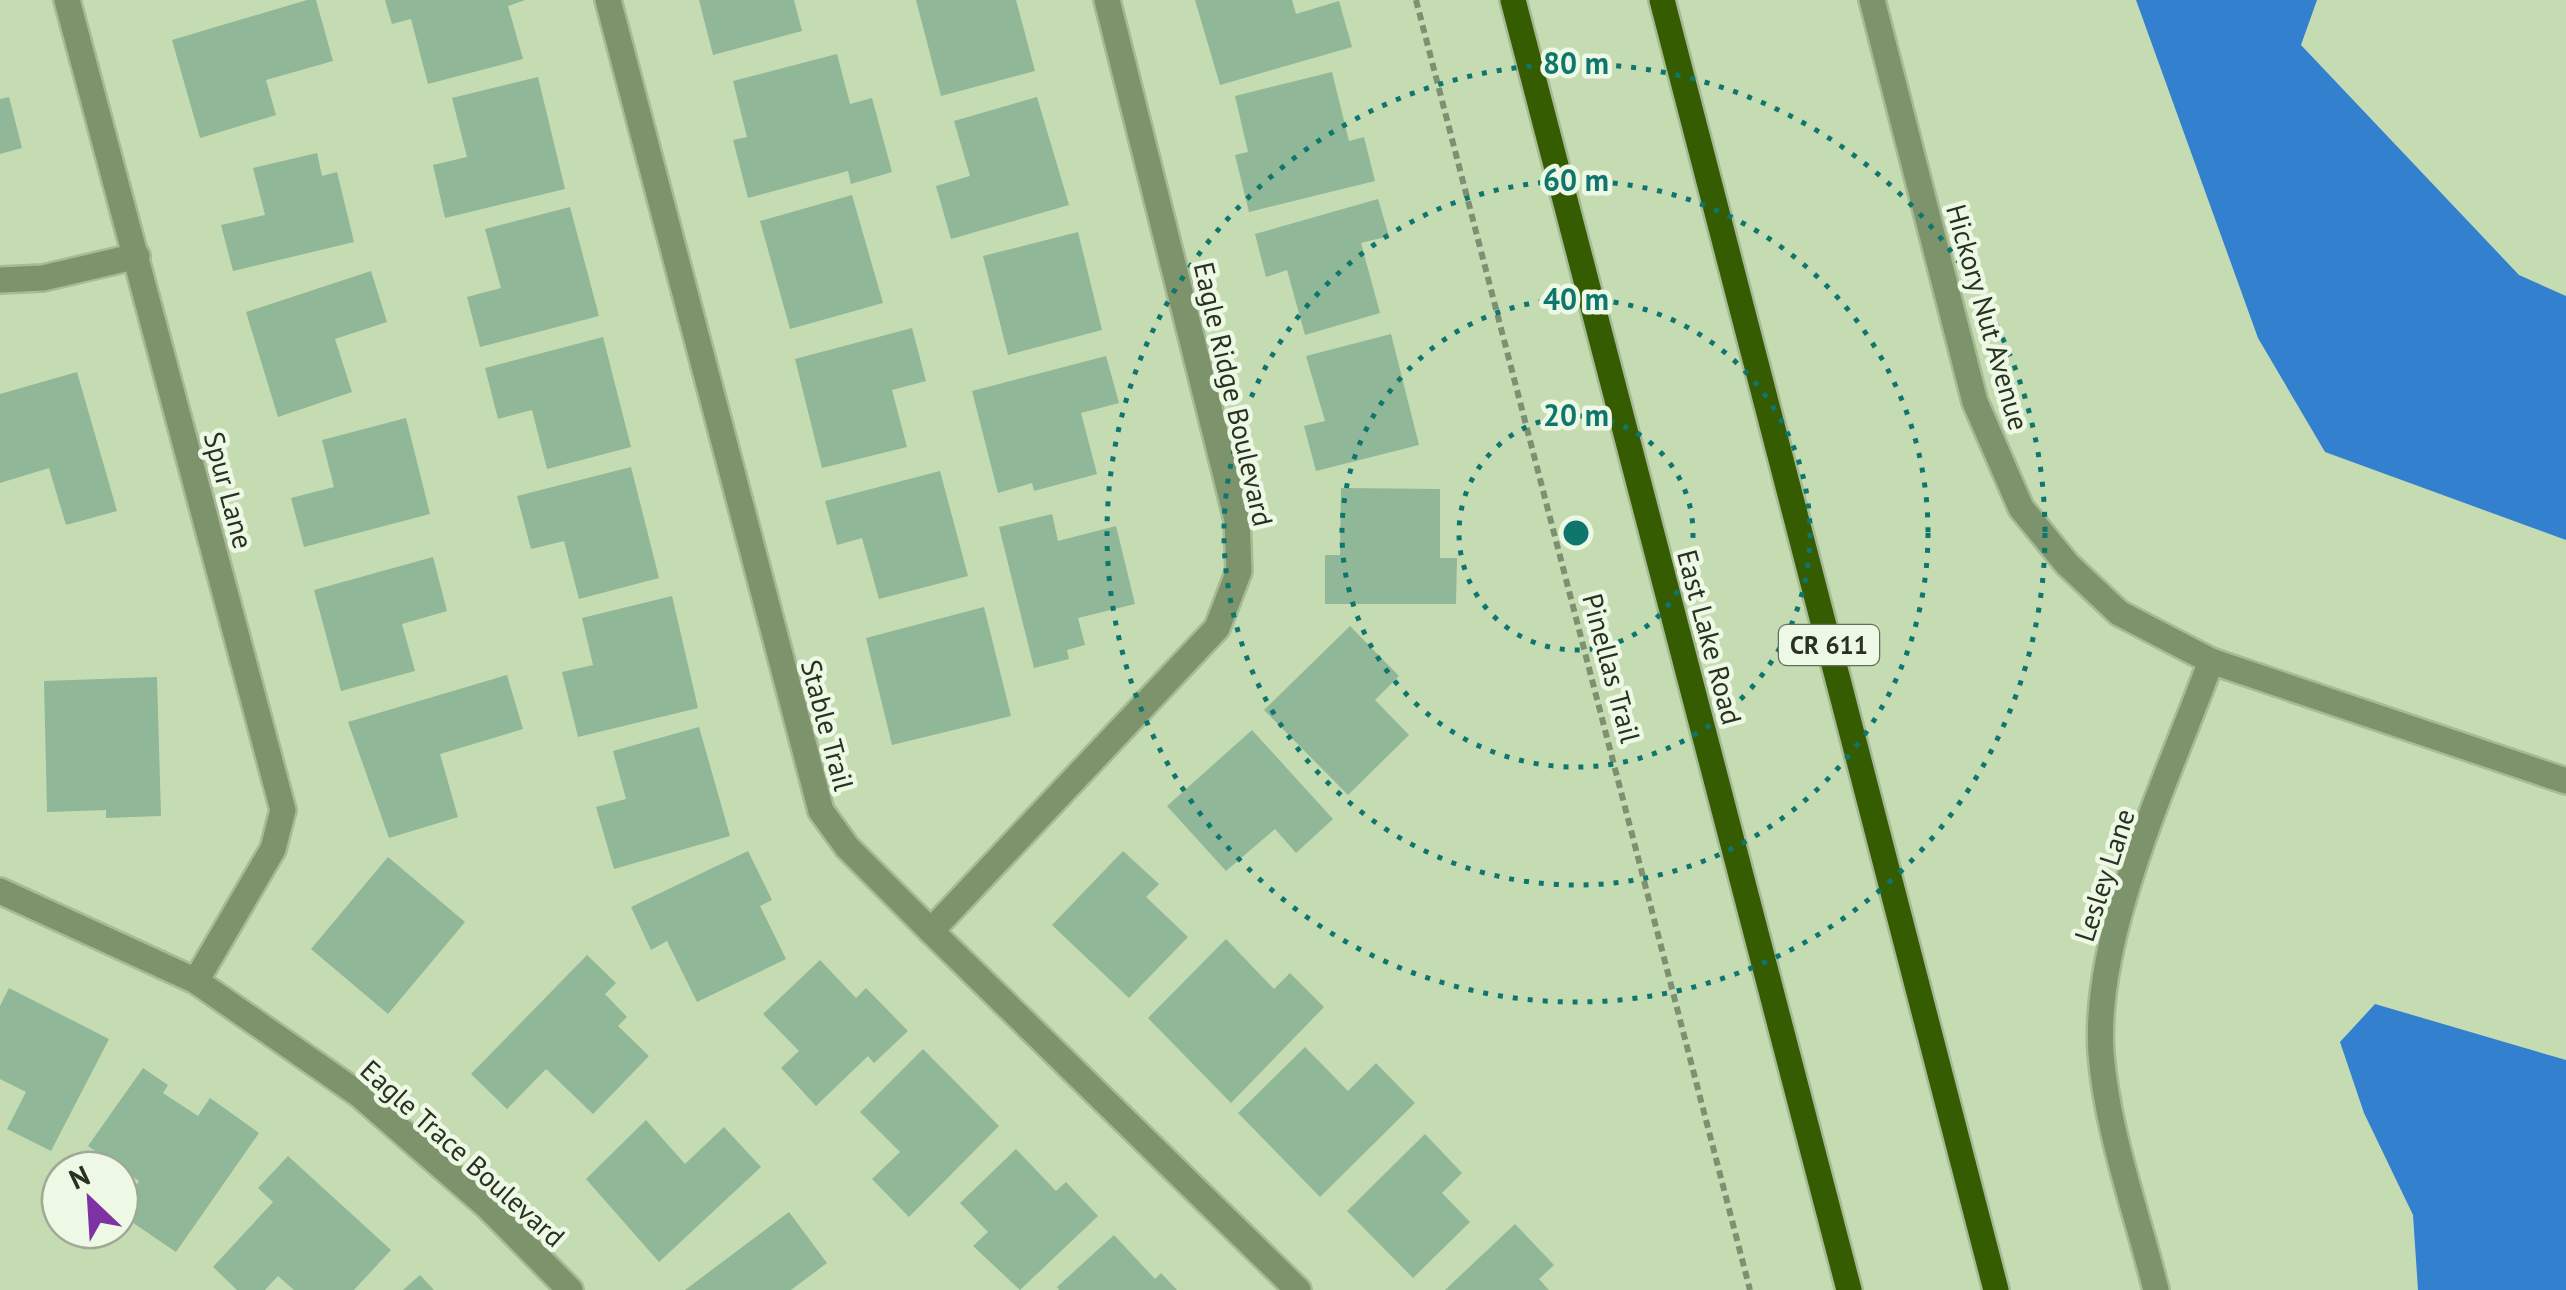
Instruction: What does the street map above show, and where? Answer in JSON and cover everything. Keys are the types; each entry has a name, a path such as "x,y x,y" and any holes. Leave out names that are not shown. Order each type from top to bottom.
{"main road":[{"name":"East Lake Road","path":"1514,0 1849,1290"},
{"name":"CR 611","path":"1662,0 1996,1290"}],"street":[{"name":"Spur Lane","path":"66,0 282,810 273,849 196,981"},
{"name":"Stable Trail","path":"608,0 821,811 848,847 931,931 1298,1290"},
{"name":"Eagle Ridge Boulevard","path":"931,931 1217,628 1239,571 1237,520 1107,0"},
{"name":"Hickory Nut Avenue","path":"1872,0 1975,402 2021,508 2067,564 2119,613 2212,661 2566,781"},
{"path":"0,280 43,278 137,256"},
{"name":"Lesley Lane","path":"2156,1290 2107,1095 2100,1014 2115,924 2212,661"},
{"name":"Eagle Trace Boulevard","path":"0,891 196,981 360,1096 487,1206 570,1290"}],"path":[{"name":"Pinellas Trail","path":"1416,0 1750,1290"}],"water":[{"path":"2136,0 2317,0 2301,45 2519,275 2566,296 2566,540 2325,452 2258,338"},
{"path":"2375,1004 2566,1060 2566,1290 2418,1290 2413,1215 2364,1113 2340,1042"}],"building":[{"path":"316,0 333,61 266,80 276,115 200,138 172,40"},
{"path":"385,0 525,0 508,6 523,59 428,84 411,19 392,24"},
{"path":"699,0 794,0 802,31 713,55"},
{"path":"916,0 1016,0 1035,71 941,96"},
{"path":"1195,0 1292,0 1296,14 1339,1 1352,47 1220,85"},
{"path":"837,54 850,104 872,98 892,172 851,184 848,171 748,198 733,140 747,137 733,81"},
{"path":"1332,72 1349,141 1364,137 1375,181 1249,212 1235,155 1248,152 1235,96"},
{"path":"538,77 565,189 445,218 433,165 467,157 452,98"},
{"path":"9,97 22,148 0,154 0,99"},
{"path":"1037,97 1069,205 951,239 936,186 970,176 954,121"},
{"path":"317,153 322,176 337,172 354,242 233,271 221,225 265,215 253,168"},
{"path":"852,195 883,303 790,329 760,221"},
{"path":"1378,199 1389,236 1361,243 1380,313 1305,335 1287,270 1266,277 1255,234"},
{"path":"570,207 599,316 480,347 467,297 501,288 485,229"},
{"path":"1078,232 1102,330 1008,355 983,256"},
{"path":"371,271 387,322 335,339 352,392 278,417 246,312"},
{"path":"912,328 926,381 892,390 907,447 822,468 795,359"},
{"path":"1391,334 1419,445 1316,471 1304,426 1325,421 1306,356"},
{"path":"603,337 631,447 547,469 532,410 498,419 485,368"},
{"path":"1106,356 1119,403 1081,413 1097,474 1034,491 1032,483 998,493 972,391"},
{"path":"77,372 117,511 66,525 49,468 0,483 0,394"},
{"path":"406,418 430,514 304,547 291,498 334,487 322,440"},
{"path":"631,467 659,578 579,599 564,541 531,549 517,496"},
{"path":"940,471 968,576 879,599 862,538 837,545 825,501"},
{"path":"1341,488 1440,489 1440,558 1457,558 1456,604 1325,604 1325,555 1340,555"},
{"path":"1052,514 1058,541 1116,526 1135,604 1078,618 1085,645 1067,650 1069,659 1034,668 999,527"},
{"path":"433,557 447,611 402,624 415,671 341,691 314,590"},
{"path":"672,596 698,708 578,737 562,672 593,665 582,618"},
{"path":"984,607 1011,716 892,745 866,638"},
{"path":"1350,626 1399,676 1375,700 1409,735 1348,795 1264,710"},
{"path":"507,675 523,729 440,754 458,817 389,838 348,722"},
{"path":"157,677 161,816 106,818 106,810 47,812 44,681"},
{"path":"699,727 730,836 614,869 596,807 626,799 613,751"},
{"path":"1252,730 1333,819 1296,853 1275,829 1226,871 1167,806"},
{"path":"748,851 772,900 760,906 786,959 697,1002 667,941 651,950 631,907"},
{"path":"1123,851 1159,884 1146,897 1188,937 1129,998 1052,925"},
{"path":"388,857 465,922 388,1014 311,949"},
{"path":"1226,939 1274,989 1290,973 1324,1007 1231,1103 1148,1018"},
{"path":"587,955 616,983 605,994 627,1017 618,1026 649,1056 593,1114 546,1069 507,1109 471,1074"},
{"path":"820,960 856,998 866,988 908,1031 874,1063 868,1056 816,1106 781,1068 799,1051 763,1014"},
{"path":"9,988 109,1039 52,1150 7,1129 26,1092 0,1079 0,1006"},
{"path":"1305,1047 1348,1091 1376,1063 1415,1103 1320,1197 1238,1113"},
{"path":"923,1049 999,1126 909,1217 872,1179 900,1152 860,1112"},
{"path":"143,1068 168,1085 163,1093 198,1116 210,1098 259,1133 176,1252 140,1228 140,1150 94,1150 88,1146"},
{"path":"646,1120 685,1164 724,1127 761,1167 659,1262 586,1179"},
{"path":"1425,1134 1462,1173 1442,1193 1470,1222 1413,1278 1347,1211"},
{"path":"1016,1149 1056,1191 1066,1182 1098,1216 1020,1290 973,1246 988,1232 960,1203"},
{"path":"288,1156 391,1250 354,1290 294,1290 278,1276 265,1290 237,1290 213,1267 273,1202 258,1188"},
{"path":"789,1212 827,1263 791,1290 685,1290"},
{"path":"1515,1224 1554,1265 1539,1279 1549,1290 1445,1290"},
{"path":"1114,1235 1155,1279 1161,1273 1177,1290 1059,1290 1057,1287"},
{"path":"420,1275 434,1290 403,1290"}]}
